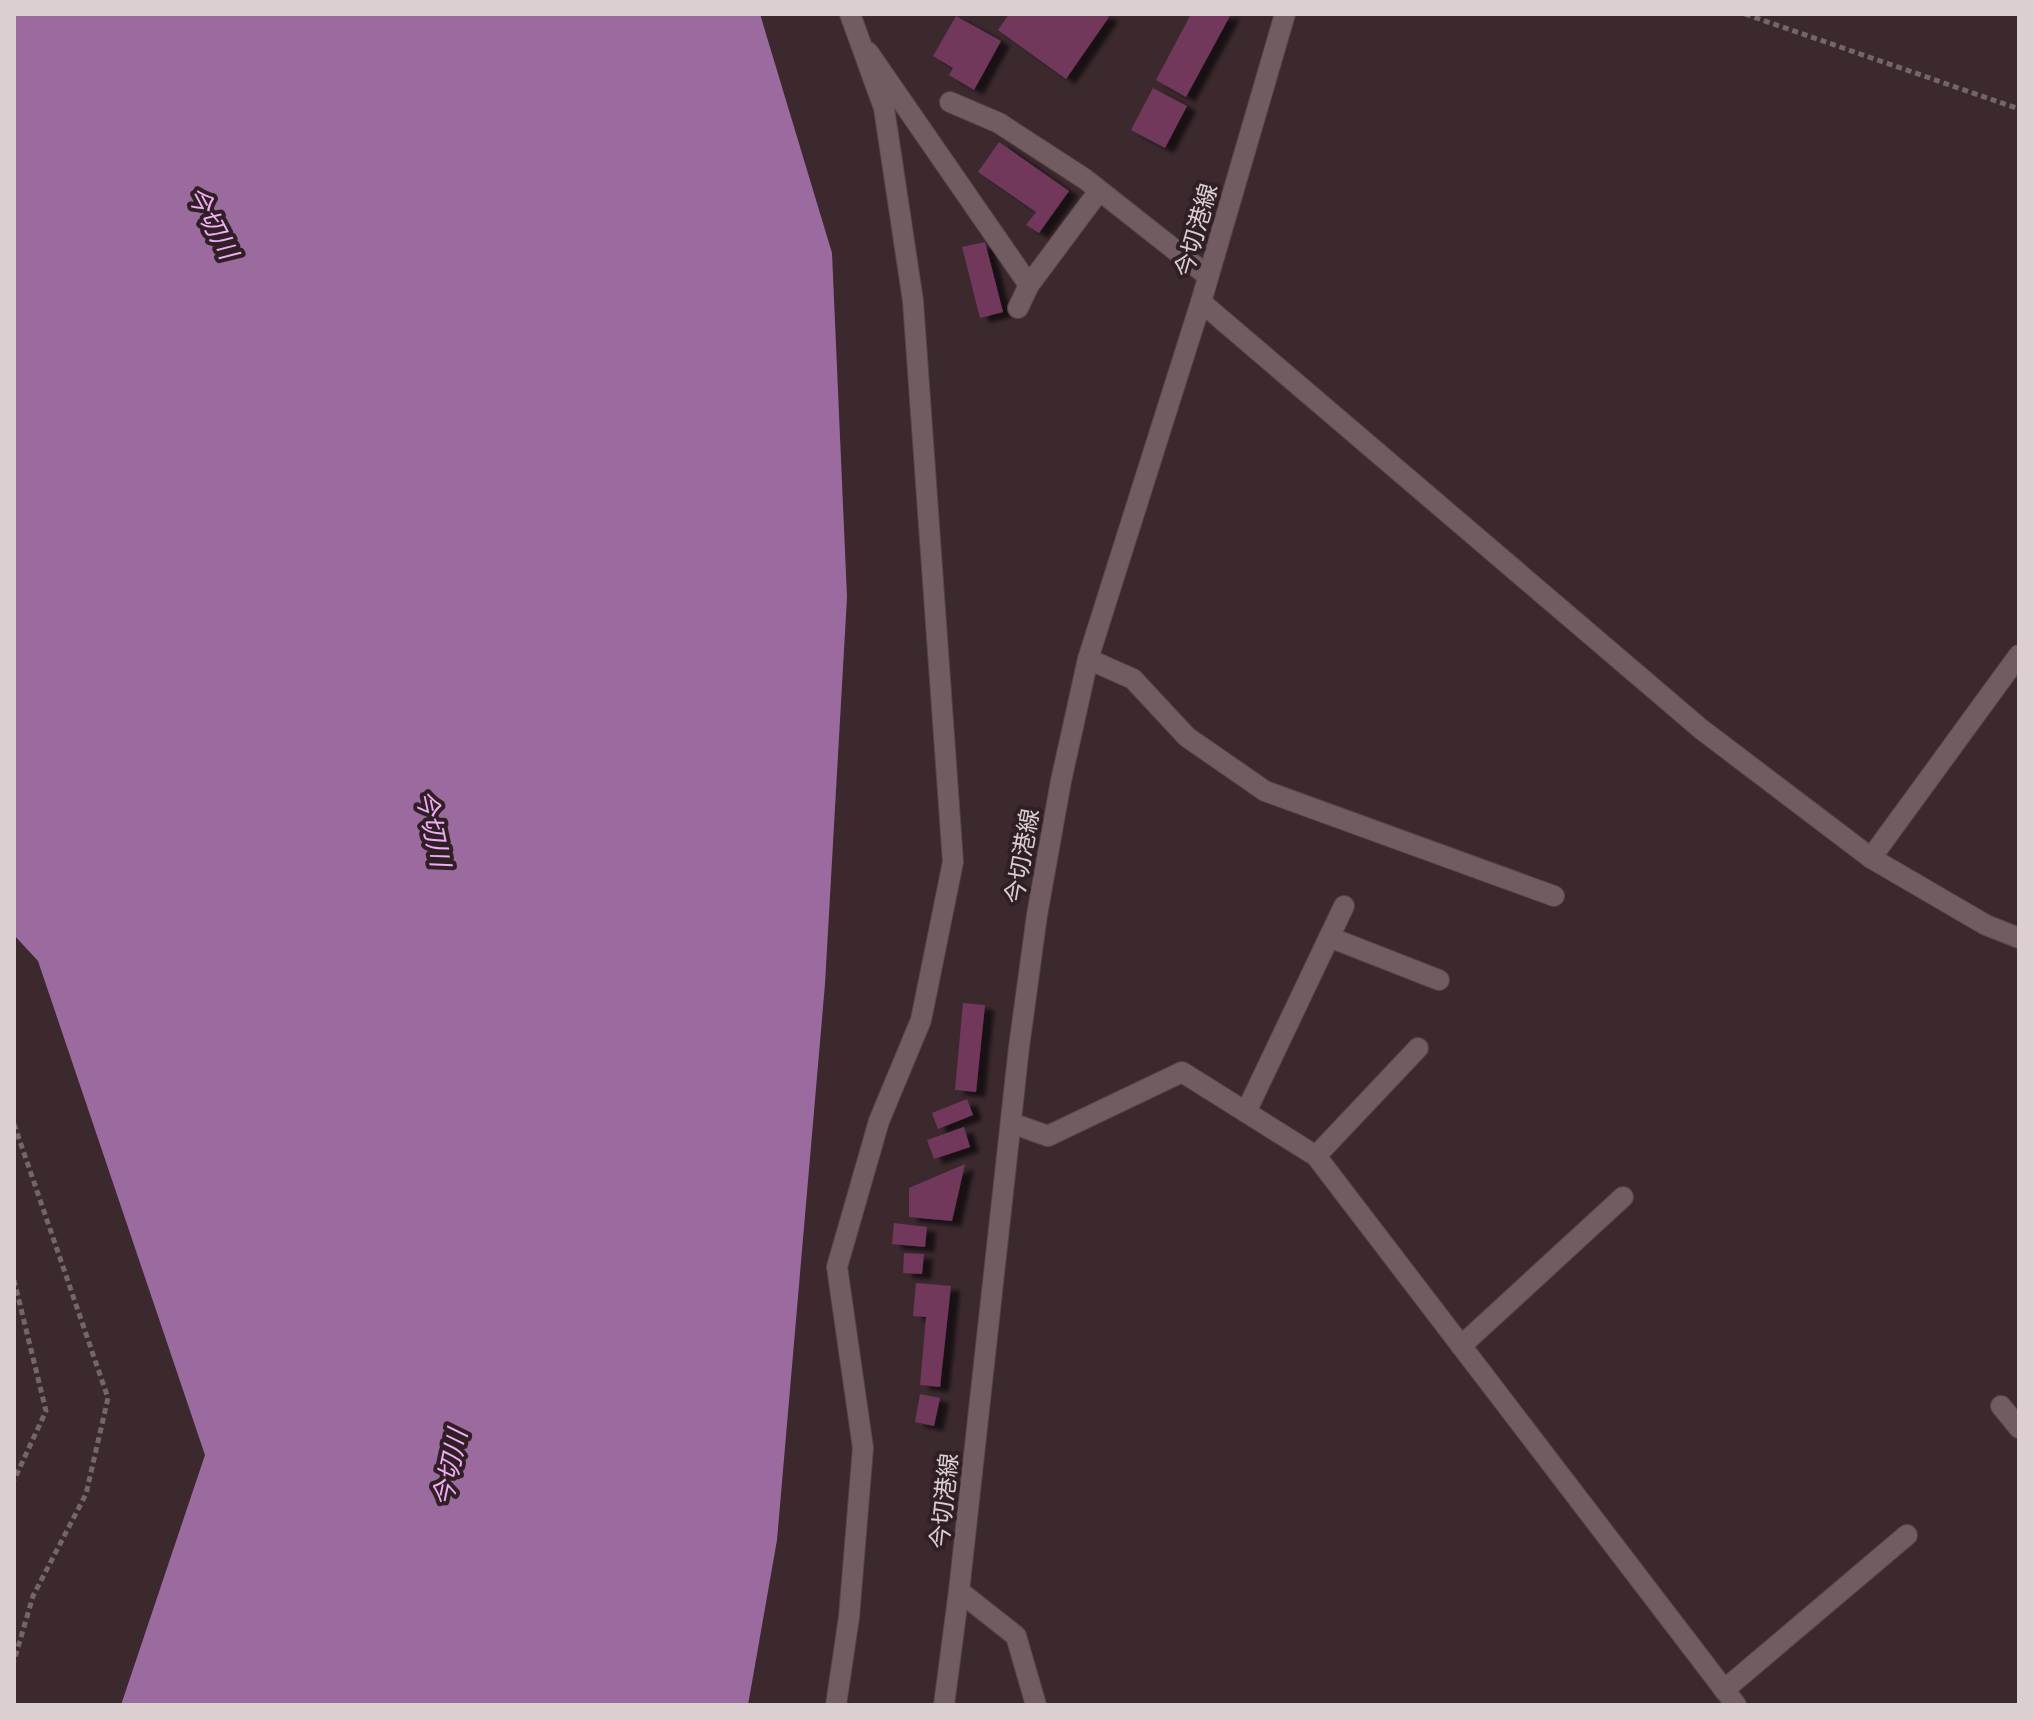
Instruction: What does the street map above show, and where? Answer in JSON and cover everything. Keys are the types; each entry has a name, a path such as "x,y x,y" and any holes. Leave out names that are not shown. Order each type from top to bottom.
{"street":[{"path":"836,1705 849,1617 863,1448 837,1267 879,1121 921,1020 953,862 913,301 884,108 850,14"},
{"name":"今切港線","path":"944,1705 1037,915 1061,781 1088,659 1201,302 1285,14"},
{"path":"860,41 1029,285"},
{"path":"950,102 999,123 1099,191 1208,276"},
{"path":"1018,308 1029,285 1099,191"},
{"path":"1201,302 1701,729 1871,858 1986,925 2019,938"},
{"path":"1871,858 2019,655"},
{"path":"1088,659 1133,679 1187,737 1265,791 1554,896"},
{"path":"1246,1112 1344,906"},
{"path":"1329,937 1439,980"},
{"path":"1316,1156 1418,1048"},
{"path":"1011,1123 1048,1136 1182,1072 1316,1156 1730,1698 1907,1535"},
{"path":"1461,1346 1623,1197"},
{"path":"2001,1406 2019,1428"},
{"path":"959,1591 1016,1636 1036,1705"}],"path":[{"path":"1745,14 2019,109"},
{"path":"14,1124 108,1398 86,1494 33,1596 14,1661"},
{"path":"14,1280 46,1411 14,1480"}],"water":[{"name":"今切川","path":"14,14 760,14 832,253 847,597 825,984 777,1540 748,1705 121,1705 205,1455 38,961 14,935"}],"building":[{"path":"1009,14 1105,14 1109,17 1066,79 998,30"},
{"path":"1191,14 1231,14 1186,97 1156,80"},
{"path":"956,16 1001,41 974,90 949,75 953,68 933,56"},
{"path":"1153,88 1187,106 1165,148 1131,130"},
{"path":"999,142 1069,191 1039,233 1026,225 1036,212 978,172"},
{"path":"985,242 1003,312 980,318 962,247"},
{"path":"963,1003 985,1005 976,1092 955,1090"},
{"path":"967,1099 973,1115 938,1129 932,1113"},
{"path":"964,1127 970,1147 934,1159 927,1140"},
{"path":"965,1164 952,1221 909,1217 909,1188"},
{"path":"894,1223 927,1227 925,1247 892,1244"},
{"path":"904,1253 924,1254 922,1274 903,1273"},
{"path":"916,1283 951,1286 940,1387 920,1385 926,1317 913,1316"},
{"path":"920,1394 940,1398 934,1426 915,1422"}]}
